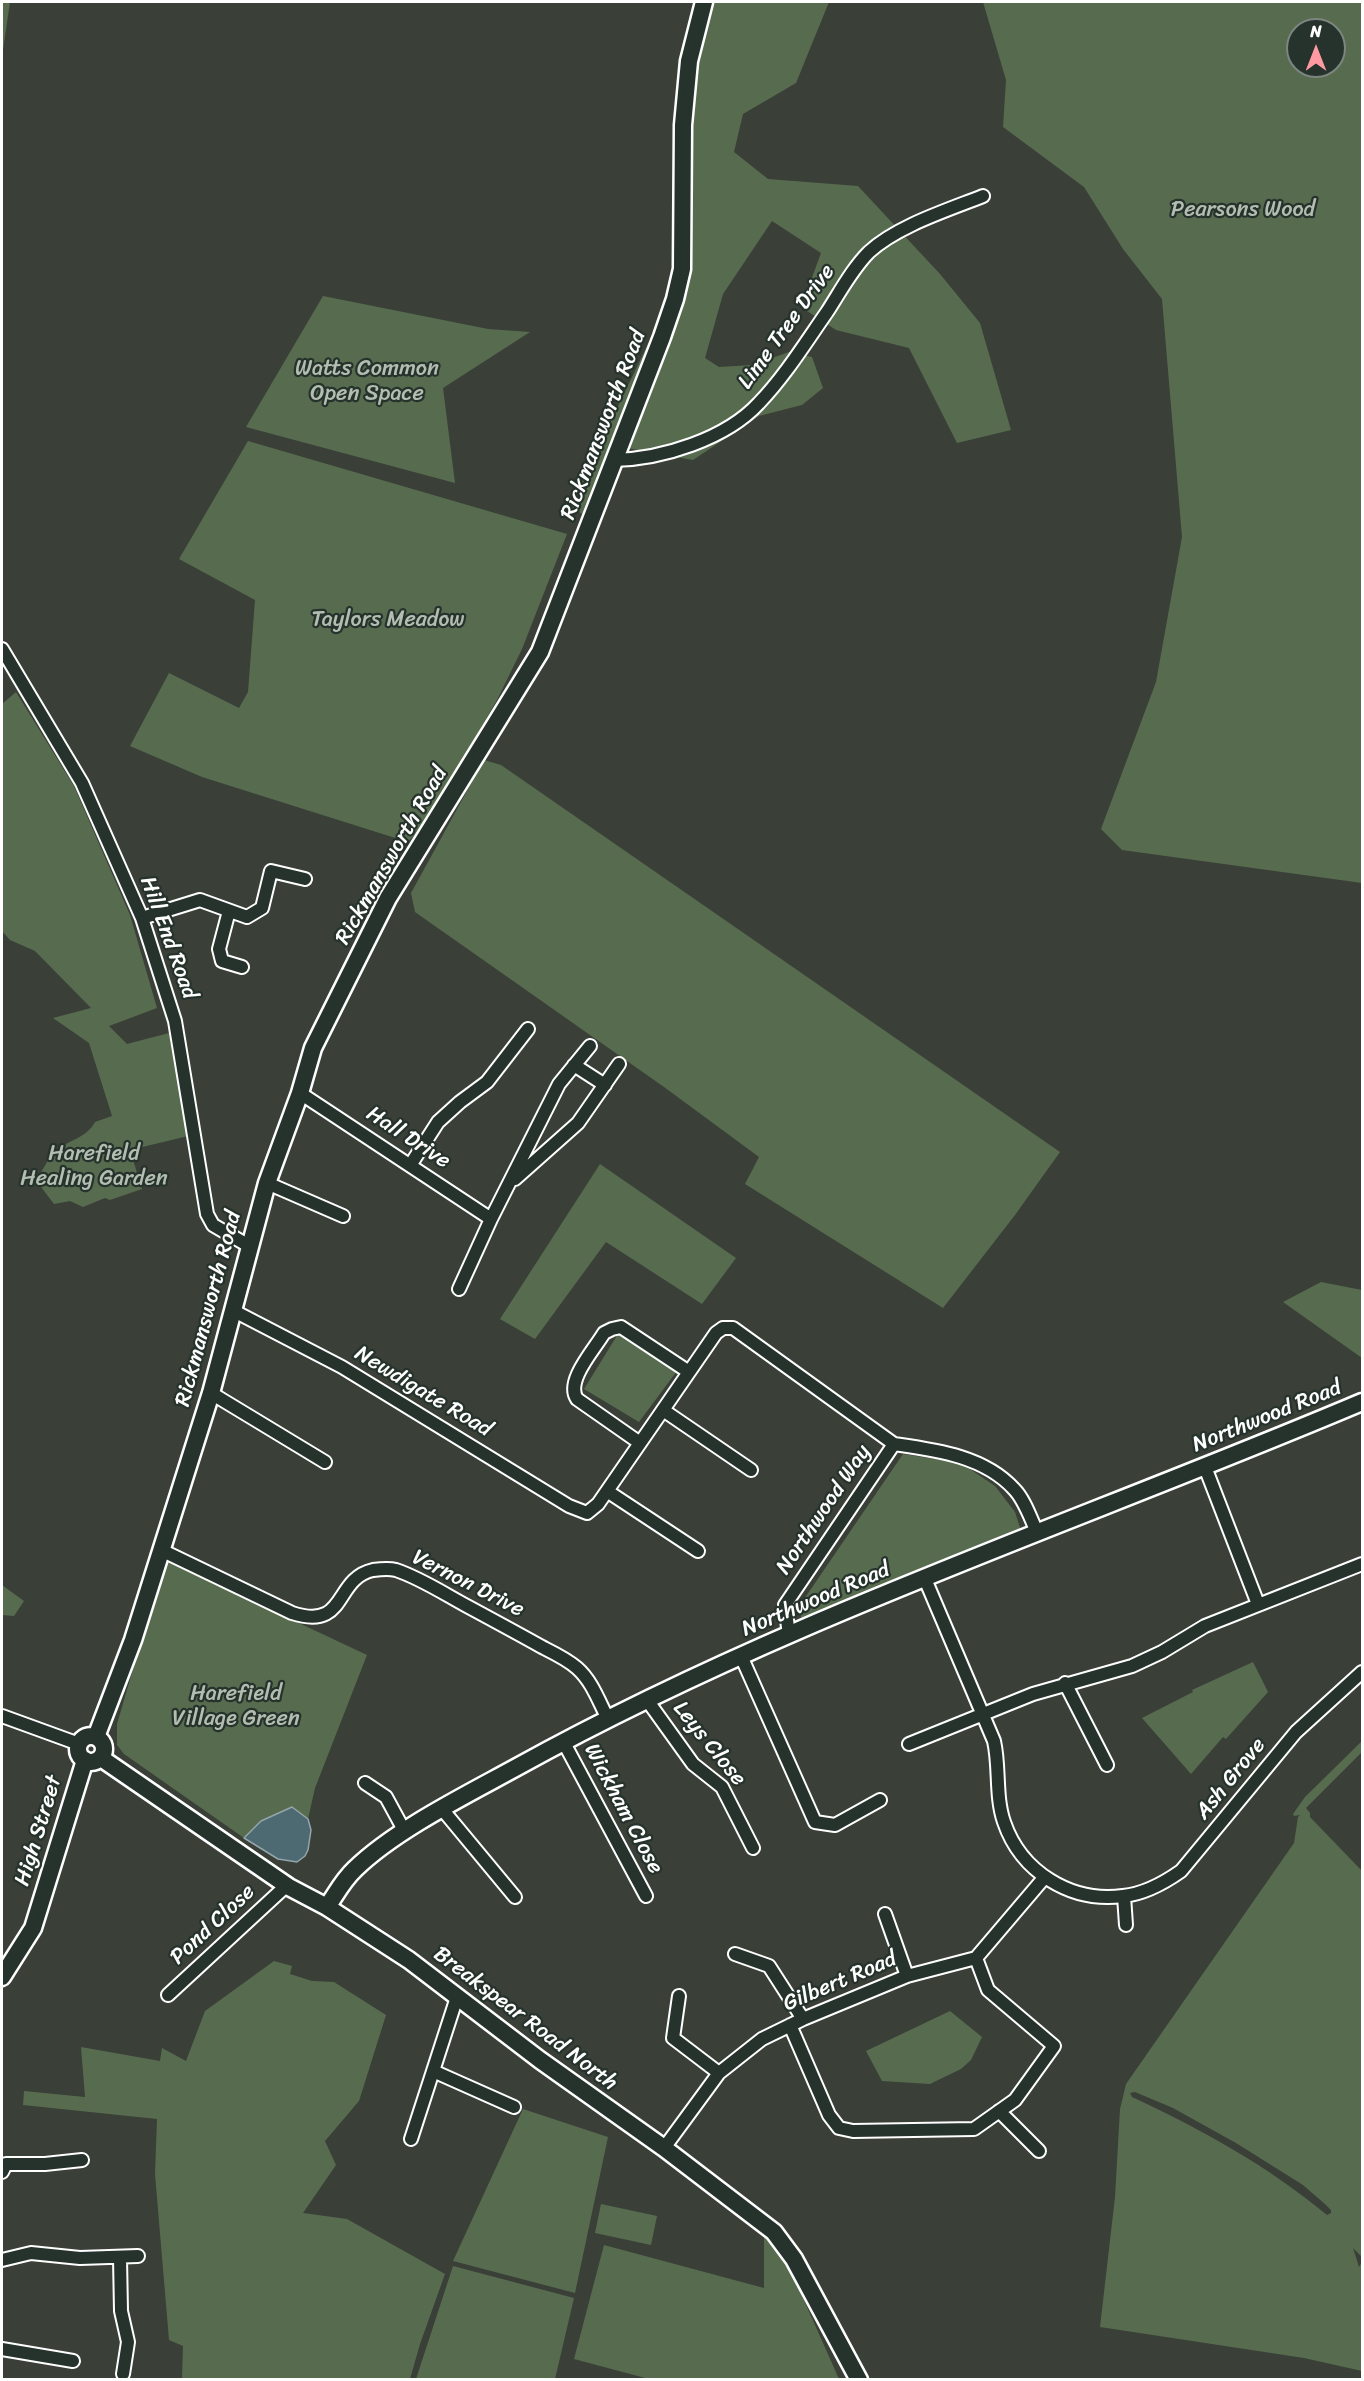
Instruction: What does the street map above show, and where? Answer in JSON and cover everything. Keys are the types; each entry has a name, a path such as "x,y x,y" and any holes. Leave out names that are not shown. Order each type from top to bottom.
{"street":[{"name":"Rickmansworth Road","path":"88,1754 104,1746 96,1737 127,1659 211,1393 267,1183 300,1093 313,1048 388,898 540,652 662,337 682,269 681,164 684,102 689,61 704,2"},
{"name":"Lime Tree Drive","path":"614,460 655,455 693,446 719,434 758,405 815,329 858,265 876,247 904,230 983,196"},
{"name":"Hill End Road","path":"2,649 82,783 142,918 175,1021 207,1214 213,1226 249,1246"},
{"path":"142,918 200,900 247,917 262,908 271,871 305,879"},
{"path":"229,911 219,949 222,961 242,967"},
{"path":"411,1164 438,1122 460,1102 488,1082 528,1029"},
{"path":"459,1289 491,1219 559,1084 590,1046"},
{"path":"509,1184 578,1123 619,1064"},
{"path":"574,1065 605,1085"},
{"name":"Hall Drive","path":"300,1093 411,1164 491,1219"},
{"path":"267,1183 343,1216"},
{"name":"Newdigate Road","path":"234,1311 342,1367 569,1506 587,1513 598,1504 607,1491"},
{"path":"640,1443 573,1394 573,1382 604,1334 621,1327 689,1372"},
{"path":"698,1551 607,1491 716,1334 723,1328 734,1328 894,1444"},
{"path":"211,1393 325,1462"},
{"name":"Northwood Road","path":"327,1907 353,1871 374,1853 405,1832 563,1741 608,1719 789,1635 1362,1402"},
{"path":"663,1410 751,1470"},
{"name":"Northwood Way","path":"789,1635 785,1605 894,1444 964,1457 997,1474 1015,1490 1038,1534"},
{"path":"1204,1467 1258,1604"},
{"name":"Vernon Drive","path":"161,1550 292,1613 315,1618 330,1611 339,1603 351,1583 360,1576 374,1570 396,1570 505,1626 573,1665 585,1676 608,1719"},
{"path":"909,1744 983,1713 1065,1683 1132,1666 1162,1652 1205,1626 1362,1564"},
{"name":"Ash Grove","path":"925,1579 983,1713 997,1755 999,1797 1003,1820 1023,1857 1044,1878 1080,1893 1124,1896 1161,1884 1181,1871 1296,1732 1362,1672"},
{"path":"741,1656 815,1822 835,1825 880,1800"},
{"path":"1065,1683 1107,1765"},
{"name":"Leys Close","path":"647,1700 693,1764 722,1787 753,1848"},
{"path":"2,1716 88,1754"},
{"name":"Wickham Close","path":"563,1741 646,1896"},
{"name":"Breakspear Road North","path":"88,1754 286,1886 327,1907 409,1960 540,2060 664,2148 774,2232 794,2259 859,2379"},
{"name":"High Street","path":"2,1977 33,1928 88,1754"},
{"path":"365,1783 386,1797 405,1832"},
{"path":"442,1809 515,1898"},
{"path":"790,2025 829,2115 839,2128 853,2131 974,2129 1015,2100 1054,2046 988,1990 976,1958 1044,1878"},
{"name":"Pond Close","path":"168,1995 286,1886"},
{"path":"1124,1896 1126,1925"},
{"path":"885,1914 907,1976"},
{"path":"735,1954 769,1966 803,2019"},
{"name":"Gilbert Road","path":"664,2148 719,2073 762,2039 803,2019 907,1976 976,1958"},
{"path":"679,1996 674,2038 719,2073"},
{"path":"411,2139 457,1997"},
{"path":"433,2071 514,2107"},
{"path":"999,2111 1039,2151"},
{"path":"2,2172 6,2164 45,2164 82,2160"},
{"path":"2,2257 31,2253 80,2258 138,2256"},
{"path":"120,2258 121,2311 129,2342 123,2374"},
{"path":"2,2349 73,2361"}],"green space":[{"path":"2,2 10,2 2,57"},
{"path":"711,2 829,2 796,83 743,114 734,152 768,179 858,186 940,274 980,323 1011,430 957,443 909,348 836,330 801,307 821,253 772,221 723,294 705,358 719,367 752,365 789,352 812,357 823,388 802,405 759,416 693,460 627,448 594,522 570,506 684,269 686,104"},
{"name":"Pearsons Wood","path":"983,2 1362,2 1362,883 1122,850 1101,829 1156,682 1182,537 1162,299 1123,249 1084,187 1003,127 1006,80"},
{"name":"Watts Common Open Space","path":"323,296 488,329 530,332 443,388 455,483 246,427"},
{"name":"Taylors Meadow","path":"248,441 567,534 522,649 497,700 425,824 408,842 202,777 130,746 169,673 239,708 248,692 255,600 179,559"},
{"name":"Harefield Healing Garden","path":"16,692 74,786 130,915 157,1008 109,1026 127,1044 169,1033 188,1136 130,1150 142,1189 110,1200 105,1198 83,1207 70,1201 54,1204 35,1179 54,1152 82,1136 95,1122 112,1116 89,1043 53,1018 91,1008 35,951 10,940 2,931 2,704"},
{"path":"484,760 501,765 1060,1152 1015,1215 943,1308 745,1184 759,1157 664,1087 415,912 411,893"},
{"path":"600,1164 736,1258 702,1304 606,1242 535,1339 500,1319"},
{"path":"1321,1282 1362,1290 1362,1358 1283,1302"},
{"path":"618,1334 677,1371 639,1422 584,1389"},
{"path":"903,1454 961,1463 995,1486 1015,1512 1023,1537 804,1626 798,1608"},
{"name":"Harefield Village Green","path":"165,1560 367,1655 315,1788 308,1819 292,1808 261,1821 244,1838 124,1754 117,1745 117,1724"},
{"path":"2,1585 24,1601 14,1616 2,1615"},
{"path":"1253,1662 1268,1692 1226,1739 1223,1737 1191,1774 1142,1718 1193,1692 1192,1690"},
{"path":"1362,1741 1362,1752 1306,1808 1310,1817 1362,1871 1362,2257 1353,2248 1359,2267 1362,2262 1362,2371 1304,2358 1100,2327 1115,2197 1120,2109 1126,2084 1294,1843 1300,1815 1294,1816 1293,1814 1305,1797","holes":["1135,2092 1173,2108 1236,2143 1303,2185 1331,2210 1331,2213 1327,2215 1281,2180 1233,2150 1132,2097 1130,2093"]},
{"path":"274,1961 292,1966 290,1974 312,1981 334,1982 386,2015 359,2101 325,2141 336,2165 303,2213 347,2219 445,2274 410,2379 182,2379 183,2346 169,2340 155,2174 157,2119 23,2105 24,2091 85,2097 81,2047 160,2061 162,2048 186,2061 205,2011"},
{"path":"950,2011 982,2037 971,2060 961,2069 930,2084 882,2081 866,2051"},
{"path":"523,2109 608,2137 575,2293 453,2261"},
{"path":"601,2204 657,2216 651,2245 595,2233"},
{"path":"764,2235 783,2253 839,2379 649,2379 574,2359 604,2245 764,2288"},
{"path":"453,2266 574,2298 555,2379 416,2379"}],"water":[{"path":"292,1807 308,1819 311,1830 308,1850 305,1856 297,1862 278,1859 244,1838 261,1821"}]}
